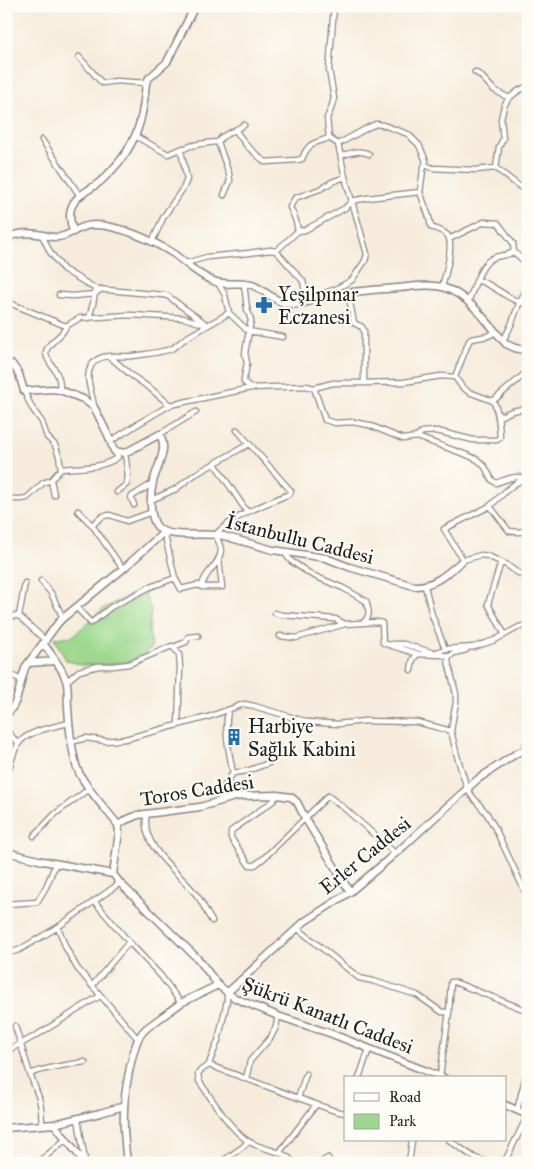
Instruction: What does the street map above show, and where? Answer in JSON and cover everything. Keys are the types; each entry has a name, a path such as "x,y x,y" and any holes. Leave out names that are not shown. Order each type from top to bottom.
{"street":[{"path":"72,232 70,213 72,205 119,162 132,143 140,124 146,83 167,62 195,6"},
{"path":"307,302 352,280 368,254 345,177 338,144 329,138 326,118 334,98 329,70 334,6"},
{"path":"78,57 102,83 116,81 146,83"},
{"path":"475,72 494,90 509,98"},
{"path":"496,168 499,147 503,139 502,119 504,106 509,98 528,86"},
{"path":"338,144 376,124 408,134 419,145 426,161 420,192 431,227 446,234 449,239 449,259 442,287"},
{"path":"135,136 168,154 184,148 218,142 222,137 244,126"},
{"path":"236,131 247,146 265,162 302,159 306,148 329,138"},
{"path":"42,140 80,196"},
{"path":"218,142 230,174 230,181 224,196"},
{"path":"152,242 164,216 184,187 187,179 182,151 184,148"},
{"path":"340,156 363,151 368,154"},
{"path":"425,165 433,168 476,170 496,168 528,193"},
{"path":"298,231 290,207 295,198 345,177"},
{"path":"276,251 298,231 305,230 329,218 352,201 420,192"},
{"path":"449,239 484,222 498,223 513,243 514,252 528,265"},
{"path":"6,238 20,233 56,237 67,235 82,226 98,225 119,229 152,242 174,254 207,279 218,283 244,283 257,287 283,303 307,302 326,296 348,293 420,286 442,287 453,291 468,302 510,346 528,351"},
{"path":"42,234 50,252 63,269 98,289 168,296 208,325"},
{"path":"186,263 207,257 270,250 276,251 303,281 307,302"},
{"path":"468,302 483,268 490,259 514,252"},
{"path":"478,280 519,303 528,304"},
{"path":"218,283 225,295 229,313 248,331 283,337"},
{"path":"244,283 247,309 251,320 245,353 244,382 250,388"},
{"path":"503,340 511,328 519,303 528,288"},
{"path":"89,318 98,289"},
{"path":"348,293 354,323 362,327 364,331 364,383"},
{"path":"59,295 95,294"},
{"path":"6,306 12,304 66,326"},
{"path":"94,407 88,375 90,367 95,361 109,356 127,357 173,348 229,313"},
{"path":"60,390 60,380 46,355 46,351 51,343 65,330 66,326 80,318 130,315 184,318 208,325 214,322"},
{"path":"455,377 469,341 496,332"},
{"path":"109,356 170,405"},
{"path":"6,364 12,364 19,374 32,408 42,422 47,437 55,445 60,456 61,469"},
{"path":"493,401 528,371"},
{"path":"110,441 170,405 250,388 306,386 314,388 333,383 404,382 442,376 455,377"},
{"path":"417,437 422,432 437,431 473,440 497,440 500,437 498,414 493,401 469,392 462,387 455,377"},
{"path":"314,388 325,420 335,423 353,422 403,439 417,437 467,455 478,460 496,483 514,477 526,479"},
{"path":"10,499 26,498 43,483 51,480 61,469 96,466 118,458 102,420 94,407 83,399 60,390 24,391"},
{"path":"498,414 504,416 512,411 528,408"},
{"path":"114,451 125,453 196,412"},
{"path":"202,587 202,581 218,559 222,550 216,534 228,523 247,512 290,494 291,491 237,430"},
{"path":"160,434 163,450 153,483 152,512 157,526 164,532 175,578 181,589 198,584 202,587 222,587 218,559"},
{"path":"151,500 176,489 194,475 249,444"},
{"path":"117,492 127,484 128,475 125,453"},
{"path":"215,464 247,512"},
{"path":"463,560 444,529 490,506 507,490 526,479"},
{"path":"51,480 54,495"},
{"path":"134,505 131,497 153,483"},
{"path":"490,506 509,531 519,532 528,530"},
{"path":"78,511 92,525 123,569"},
{"path":"92,525 103,516 127,520 152,512"},
{"path":"6,715 10,712 16,699 23,674 29,663 63,618 123,569 164,532"},
{"name":"İstanbullu Caddesi","path":"164,532 216,534 265,548 326,558 409,586 425,586"},
{"path":"284,552 291,561 312,575 343,588 366,601 369,612 377,622"},
{"path":"445,649 432,615 425,586 440,579 463,560 481,555 501,562 528,578"},
{"path":"501,562 488,604 505,635"},
{"path":"76,608 91,624 111,607 150,587 175,578"},
{"path":"41,581 51,594 63,618"},
{"path":"19,616 25,583"},
{"path":"363,623 368,618 369,612"},
{"path":"276,613 335,619 345,624"},
{"path":"6,616 19,616 45,642 67,681 71,742 76,766 118,825 119,832 114,874 6,852"},
{"path":"280,636 296,638 345,624 377,622 382,623 383,642 418,654 450,657"},
{"path":"528,625 519,627 495,640 454,654 448,661 456,694 451,731 467,788 495,828 528,898"},
{"path":"67,681 80,671 98,666 130,664 186,642 188,637 198,636"},
{"path":"389,644 404,644 434,653 445,649 475,647"},
{"path":"173,646 179,654 180,667 178,725"},
{"path":"411,670 413,660 418,654"},
{"path":"29,663 56,661"},
{"path":"6,672 21,680"},
{"path":"71,742 86,738 125,739 228,711 244,704 308,722 338,724 364,721 417,722 451,731"},
{"path":"220,801 222,790 233,773 226,733 228,711"},
{"path":"6,770 9,768 19,743 24,738 69,723"},
{"path":"6,730 19,743"},
{"path":"525,751 528,740"},
{"name":"Erler Caddesi","path":"227,993 308,918 350,892 396,854 484,774 508,758 525,751"},
{"path":"233,773 269,763"},
{"path":"34,836 55,814 90,788"},
{"path":"277,795 273,801 231,831 231,838 249,865 255,865 264,858 328,796 396,854"},
{"name":"Toros Caddesi","path":"118,825 133,817 147,813 200,807 243,796 287,796 297,802 350,892"},
{"path":"147,813 146,829 151,842 169,865 198,896 212,921"},
{"path":"6,904 37,902 46,887 56,863"},
{"name":"Şükrü Kanatlı Caddesi","path":"114,874 120,883 199,960 218,985 227,993 278,1016 439,1076"},
{"path":"6,954 18,950 58,927 120,883"},
{"path":"94,901 161,976 181,1002"},
{"path":"58,927 66,948 78,968 138,1039"},
{"path":"297,928 359,978 388,985 417,996 442,1012 450,1012"},
{"path":"92,986 129,942"},
{"path":"442,1076 450,1012 451,982 528,1011"},
{"path":"127,1163 124,1106 138,1039 144,1030 181,1002 218,985"},
{"path":"227,993 218,1041 209,1065 198,1074 199,1081 231,1125 246,1140 279,1152 287,1156 294,1163"},
{"path":"6,1051 46,1030 100,996"},
{"path":"246,1079 250,1061 271,1037 276,1027 278,1016"},
{"path":"15,1026 41,1108 42,1124"},
{"path":"360,1076 369,1049"},
{"path":"30,1074 55,1066 85,1062"},
{"path":"209,1065 316,1105 344,1113"},
{"path":"517,1110 528,1068"},
{"path":"298,1098 306,1074"},
{"path":"279,1152 316,1105"},
{"path":"502,1163 505,1161 528,1115 506,1105"},
{"path":"6,1128 54,1124 124,1106"},
{"path":"78,1119 85,1162"},
{"path":"54,1124 85,1162"},
{"path":"36,1163 66,1139"},
{"path":"220,1163 248,1141"},
{"path":"408,1162 412,1142"},
{"path":"453,1142 475,1158 490,1163"},
{"path":"320,1163 328,1158"}],"green space":[{"path":"143,589 151,610 149,631 152,648 132,661 107,665 81,665 66,660 54,638 73,636 104,608"}],"place":[{"name":"Yeşilpınar Eczanesi","path":"264,305"},
{"name":"Harbiye Sağlık Kabini","path":"234,737"}]}
